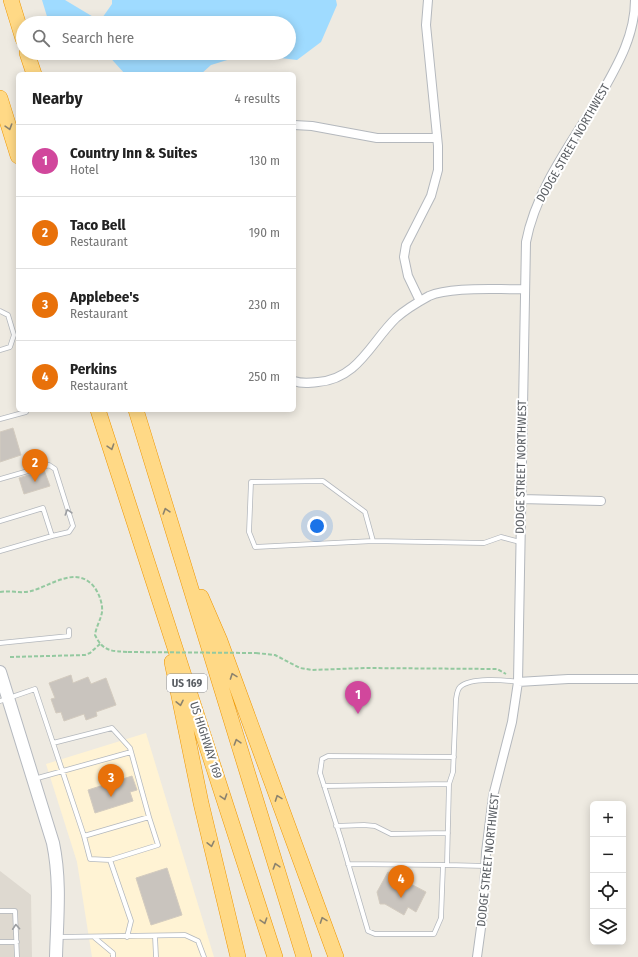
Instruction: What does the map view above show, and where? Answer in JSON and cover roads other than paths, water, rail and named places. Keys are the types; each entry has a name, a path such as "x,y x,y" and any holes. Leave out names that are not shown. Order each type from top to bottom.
{"highway":[{"path":"11,0 16,16"},
{"path":"29,60 33,72"},
{"path":"0,98 16,150"},
{"name":"US HIGHWAY 169","path":"99,412 155,583 274,957"},
{"name":"US 169","path":"137,412 173,535 304,957"},
{"path":"173,535 220,641 336,957"},
{"path":"155,583 201,803 238,957"}],"street":[{"path":"420,302 408,276 404,257 406,245 425,209 435,183 438,170 437,138 428,59 426,25 428,0"},
{"name":"DODGE STREET NORTHWEST","path":"477,957 483,913 485,866 493,796 512,722 518,682 526,242 533,213 548,183 621,58 631,31 635,0"},
{"path":"296,125 312,126 377,138 437,138"},
{"path":"296,381 310,383 324,382 350,370 370,350 396,318 430,296 462,291 524,289"},
{"path":"521,499 601,500"},
{"path":"0,672 4,699 34,779 57,861 58,885 56,957"},
{"path":"518,682 568,679 638,679"}],"lane":[{"path":"0,311 8,315 14,335 10,347 0,350"},
{"path":"0,419 26,412"},
{"path":"0,479 50,465 55,469 73,526 69,532 0,551"},
{"path":"373,541 365,512 323,481 251,482 249,532 255,547 373,541 484,543 501,537 520,542"},
{"path":"0,522 43,508 52,536"},
{"path":"0,643 69,636 69,630"},
{"path":"454,757 328,756 322,759 319,765 320,773 368,931 375,934 434,934 442,918 448,833 449,784 453,772 454,757 456,698 460,687 465,684 486,680 518,682"},
{"path":"4,699 35,689 53,743 63,771 90,859 110,860 158,845 130,748 112,728 53,743"},
{"path":"34,779 131,752"},
{"path":"324,786 449,784"},
{"path":"84,836 149,817"},
{"path":"336,826 375,826 391,834 448,833"},
{"path":"110,860 131,921 127,937"},
{"path":"348,864 485,866"},
{"path":"0,911 15,911 17,957"},
{"path":"56,937 95,938 185,935 198,941 204,957"},
{"path":"155,936 156,957"},
{"path":"95,938 113,953 113,957"},
{"path":"0,942 17,942"}],"water":[{"path":"42,0 65,0 92,16 47,16"},
{"path":"112,0 336,0 337,5 321,42 297,60 296,16 104,16 112,4"},
{"path":"112,60 227,60 211,65 203,72 123,72"}],"place":[{"name":"Taco Bell","path":"35,482"},
{"name":"Country Inn & Suites","path":"358,714"},
{"name":"Applebee's","path":"111,797"},
{"name":"Perkins","path":"401,898"}]}
